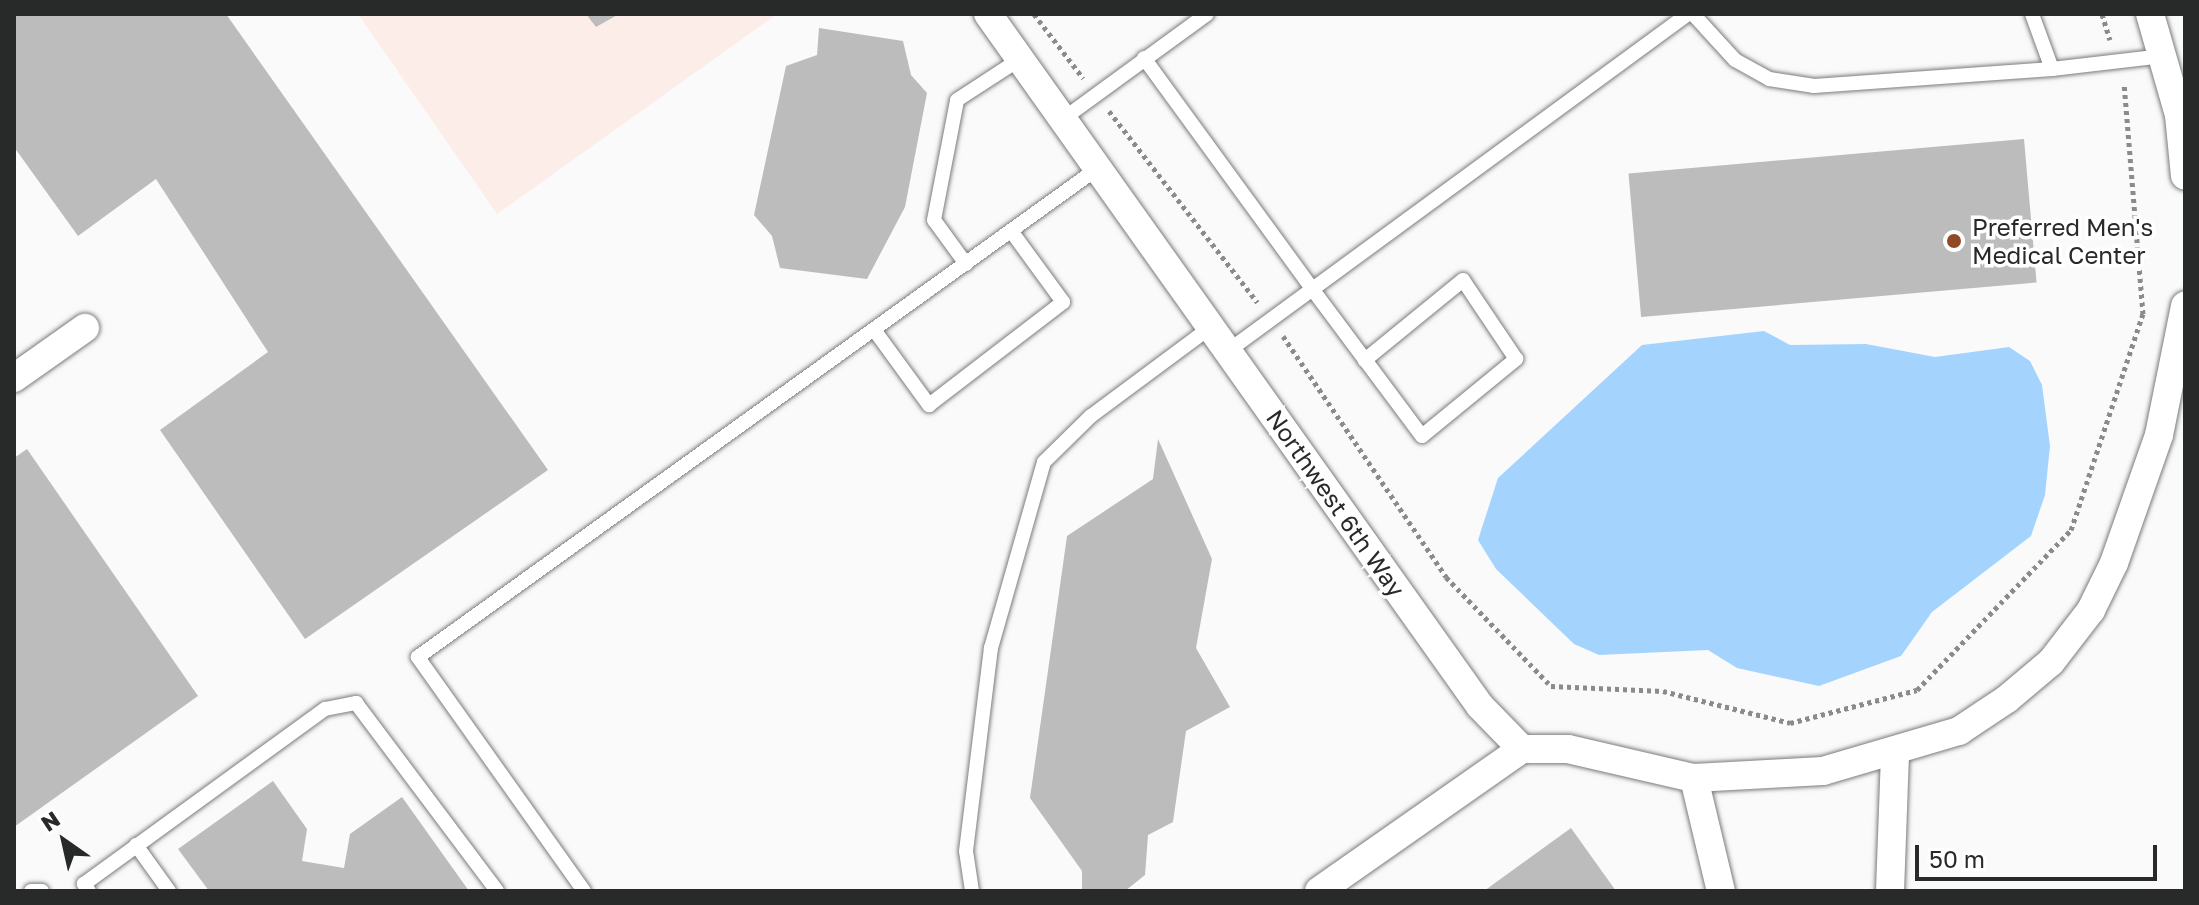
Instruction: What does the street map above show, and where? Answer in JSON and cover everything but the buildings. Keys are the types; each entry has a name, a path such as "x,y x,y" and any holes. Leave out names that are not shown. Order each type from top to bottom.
{"street":[{"name":"Northwest 6th Way","path":"988,14 1480,706 1522,749"},
{"path":"2150,14 2163,56 2185,176"},
{"path":"1319,891 1522,749 1568,749 1694,778 1823,771 1895,755 1959,731 2007,699 2051,662 2091,610 2159,435 2185,306"},
{"path":"14,378 85,328"},
{"path":"1890,891 1895,755"},
{"path":"1694,778 1721,891"}],"lane":[{"path":"1063,119 1207,14"},
{"path":"1228,351 1310,286 1690,14 1735,60 1769,79 1814,86 2052,69 2163,56"},
{"path":"2032,14 2052,69"},
{"path":"1144,58 1310,286 1365,360 1422,436 1516,359 1463,280 1365,360"},
{"path":"966,264 934,220 957,100 1020,59"},
{"path":"584,891 418,657 1098,168"},
{"path":"875,331 929,405 1063,302 1011,231"},
{"path":"972,891 966,851 991,648 1044,462 1091,416 1211,327"},
{"path":"89,891 84,884 325,709 356,703 497,891"},
{"path":"136,845 169,891"},
{"path":"31,891 42,891"}],"path":[{"path":"1034,14 1336,405 1446,577 1551,686 1663,691 1790,723 1917,690 2071,530 2143,314 2117,62 2102,14"}],"shaded area":[{"path":"358,14 777,14 497,214"}],"water":[{"path":"1764,331 1790,345 1866,344 1935,357 2009,347 2030,361 2042,385 2050,446 2045,495 2031,536 1932,612 1901,656 1819,686 1737,668 1708,650 1599,655 1574,644 1496,569 1478,540 1498,478 1642,345"}],"place":[{"name":"Preferred Men's Medical Center","path":"1954,241"}]}
